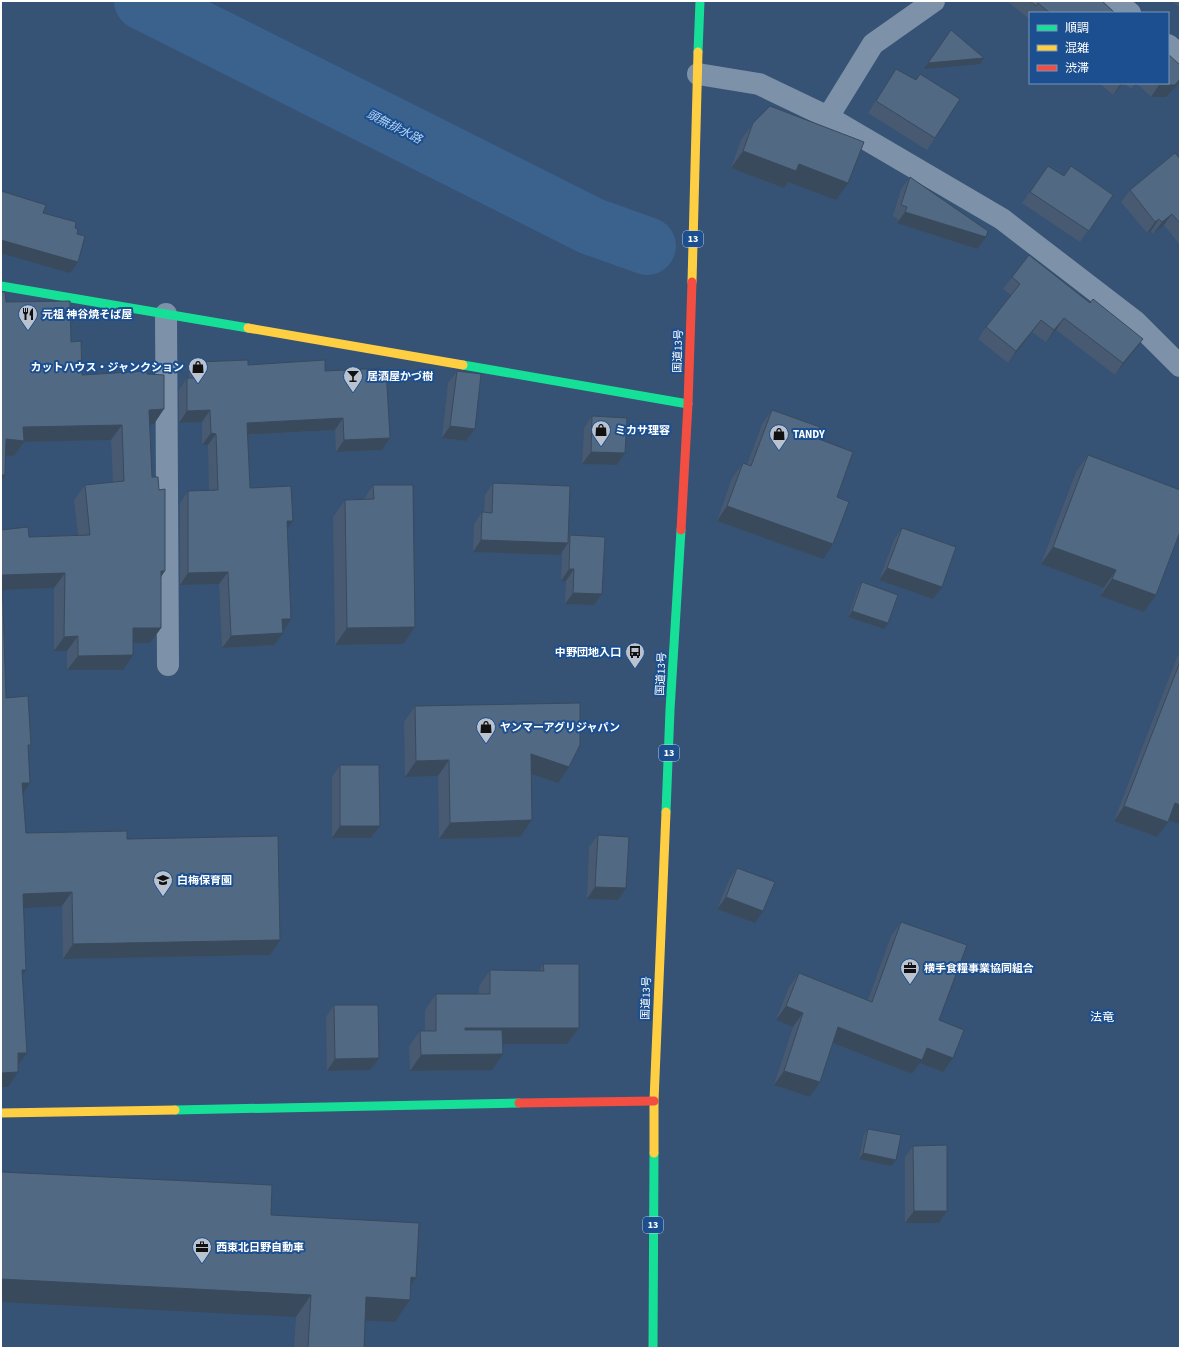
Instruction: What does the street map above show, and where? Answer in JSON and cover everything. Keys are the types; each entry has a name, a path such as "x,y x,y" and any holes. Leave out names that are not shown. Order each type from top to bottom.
{"main road":[{"name":"国道13号","path":"653,1348 654,1101 670,710 688,404 700,1"},
{"path":"1,286 688,404"},
{"path":"1,1113 654,1101"}],"street":[{"path":"828,118 872,44 934,1"},
{"path":"1115,1 1129,12"},
{"path":"1169,46 1180,55"},
{"path":"698,74 759,84 828,118 1002,219 1136,322 1180,366"},
{"path":"166,314 168,665"}],"building":[{"path":"1030,1 1102,1 1114,12 1049,12 1038,3 1036,6"},
{"path":"951,30 984,58 928,63"},
{"path":"1169,55 1180,65 1180,79 1175,85 1159,85 1169,84"},
{"path":"896,69 916,80 920,74 960,99 935,138 876,101"},
{"path":"770,106 864,142 848,183 799,164 796,171 743,151 753,123"},
{"path":"1175,153 1180,159 1180,223 1172,214 1162,222 1159,219 1155,222 1130,190"},
{"path":"1048,166 1064,176 1071,166 1113,195 1089,231 1030,192"},
{"path":"910,177 988,231 986,237 905,212 907,207 901,205"},
{"path":"1,191 46,205 43,213 76,222 75,228 78,229 77,234 85,236 78,262 1,240"},
{"path":"1029,255 1090,303 1093,299 1143,339 1123,363 1064,318 1054,330 1041,320 1016,351 986,327 1020,284 1012,277"},
{"path":"1,292 5,292 6,302 70,301 71,342 81,341 82,375 147,371 147,374 164,375 164,409 149,410 152,477 158,477 159,490 165,489 165,571 161,571 161,628 133,628 133,655 78,656 78,636 64,637 65,573 2,575 6,698 28,696 31,745 28,745 30,783 22,783 26,833 127,831 127,839 278,836 280,940 73,944 72,892 23,894 26,970 22,970 27,1053 18,1053 18,1072 1,1073 1,530 28,527 29,537 90,535 85,485 124,481 122,425 23,427 24,441 6,439 5,475 1,475"},
{"path":"248,360 248,365 325,360 325,371 386,368 390,438 344,440 343,418 247,423 250,488 291,486 293,521 287,521 291,619 282,619 283,633 231,636 228,572 188,573 188,491 218,490 216,434 211,433 210,410 187,411 187,378 198,378 197,362"},
{"path":"457,371 481,374 475,429 450,426"},
{"path":"772,410 820,427 816,438 853,452 837,497 849,502 833,544 727,506 743,463 751,466"},
{"path":"592,416 627,418 625,453 591,452"},
{"path":"1088,455 1180,490 1180,532 1156,595 1112,579 1116,570 1053,547"},
{"path":"493,483 570,486 568,543 481,540 482,512 492,513"},
{"path":"373,485 413,485 415,627 347,628 345,500 374,499"},
{"path":"902,528 956,547 942,587 887,568"},
{"path":"570,535 605,537 602,594 573,593 574,569 569,569"},
{"path":"862,582 898,595 888,623 852,611"},
{"path":"1180,662 1180,805 1175,803 1168,822 1124,806"},
{"path":"580,703 580,745 569,767 531,754 532,820 450,823 449,760 416,761 415,706"},
{"path":"340,765 379,765 380,826 340,826"},
{"path":"598,835 629,837 626,888 595,887"},
{"path":"737,868 775,882 763,911 726,897"},
{"path":"901,922 967,945 939,1020 964,1030 953,1058 927,1048 922,1060 838,1027 820,1082 784,1071 803,1013 786,1006 799,973 872,1002"},
{"path":"543,964 579,964 579,1028 465,1028 465,1030 502,1030 503,1054 421,1055 420,1031 436,1031 436,994 490,994 490,970 544,971"},
{"path":"334,1005 378,1005 379,1058 335,1059"},
{"path":"868,1129 901,1135 896,1160 863,1153"},
{"path":"947,1145 947,1211 914,1211 913,1146"},
{"name":"西東北日野自動車","path":"1,1172 272,1185 271,1215 419,1223 416,1278 411,1277 410,1300 366,1297 364,1348 308,1348 311,1295 1,1279"}],"waterway":[{"name":"頭無排水路","path":"143,1 591,226 647,246"}],"traffic: fast":[{"path":"698,52 700,1"},
{"path":"1,286 248,328"},
{"path":"463,365 688,404"},
{"path":"666,812 670,710 681,530"},
{"path":"175,1110 519,1103"},
{"path":"653,1348 654,1153"}],"traffic: slow":[{"path":"692,282 698,52"},
{"path":"248,328 463,365"},
{"path":"654,1153 654,1101 666,812"},
{"path":"1,1113 175,1110"}],"traffic: jam":[{"path":"681,530 688,404 692,282"},
{"path":"519,1103 654,1101"}],"place":[{"name":"元祖 神谷焼そば屋","path":"28,331"},
{"name":"カットハウス・ジャンクション","path":"198,384"},
{"name":"居酒屋かづ樹","path":"353,393"},
{"name":"ミカサ理容","path":"601,447"},
{"name":"TANDY","path":"779,451"},
{"name":"中野団地入口","path":"635,669"},
{"name":"ヤンマーアグリジャパン","path":"486,744"},
{"name":"白梅保育園","path":"163,897"},
{"name":"横手食糧事業協同組合","path":"910,985"},
{"name":"西東北日野自動車","path":"202,1264"}],"district":[{"name":"法竜","path":"1102,1017"}]}
